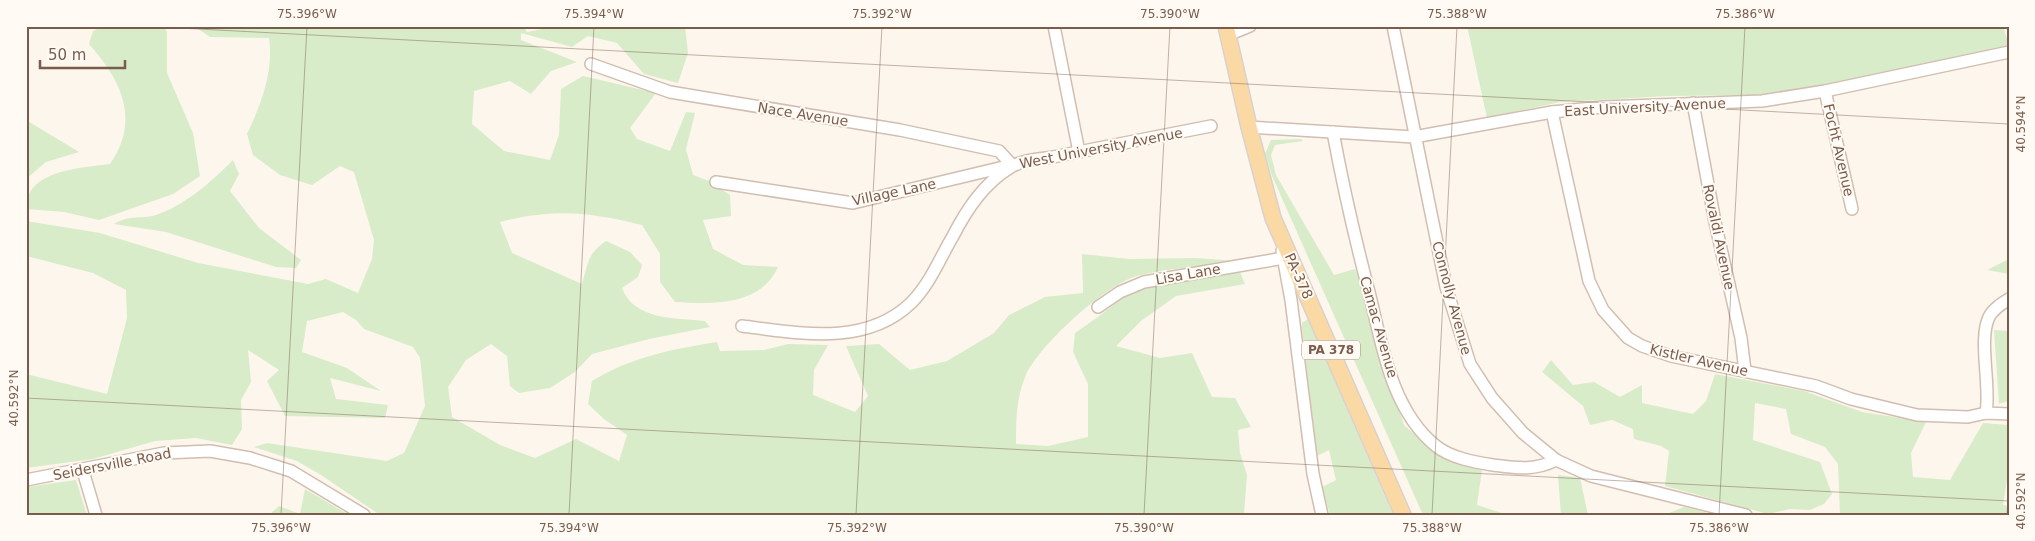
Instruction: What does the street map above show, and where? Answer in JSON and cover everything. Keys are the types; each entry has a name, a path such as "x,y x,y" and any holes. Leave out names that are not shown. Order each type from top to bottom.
{"main road":[{"name":"PA-378","path":"1227,30 1249,127 1273,218 1403,515"}],"street":[{"path":"1054,26 1079,152"},
{"path":"1227,30 1250,26"},
{"name":"Connolly Avenue","path":"1393,26 1414,137 1446,286 1470,364 1506,416 1556,460 1591,476 1746,515"},
{"name":"East University Avenue","path":"1249,127 1414,137 1552,112 1603,107 1753,102 1825,90 2009,52"},
{"name":"Nace Avenue","path":"591,64 670,92 868,124 999,151 1012,166"},
{"name":"Focht Avenue","path":"1825,90 1852,209"},
{"name":"Rovaldi Avenue","path":"1694,103 1715,222 1741,338 1745,371"},
{"name":"Kistler Avenue","path":"1552,112 1584,266 1603,310 1628,338 1642,346 1671,356 1816,386 1851,399 1917,415 1968,417 1986,414 2009,414"},
{"name":"West University Avenue","path":"742,326 804,333 821,333 859,332 885,323 912,302 925,285 978,195 1012,166 1211,126"},
{"name":"Camac Avenue","path":"1333,132 1361,266 1381,346 1407,414 1436,447 1468,460 1504,466 1533,468 1540,468 1556,460"},
{"name":"Village Lane","path":"716,182 853,203 1012,166"},
{"path":"1273,218 1284,258 1310,455 1322,515"},
{"name":"Lisa Lane","path":"1098,307 1120,292 1144,282 1284,258"},
{"path":"1986,414 1988,399 1985,327 1990,316 2009,299"},
{"name":"Seidersville Road","path":"26,480 170,452 210,451 250,458 291,471 364,515"},
{"path":"83,470 96,515"}],"green space":[{"path":"104,26 164,26 167,32 167,73 193,133 200,176 173,194 99,220 64,212 26,209 28,196 35,186 45,179 57,173 70,170 110,164 119,148 124,132 125,116 123,101 118,86 110,72 89,44 93,31"},
{"path":"194,26 523,26 527,32 557,26 685,26 688,53 678,83 644,74 617,43 588,36 572,47 521,33 521,40 577,62 551,71 531,94 510,81 474,91 472,124 504,151 550,160 559,135 561,89 583,76 656,93 630,128 637,139 670,151 686,112 695,113 686,149 693,175 709,181 730,195 731,216 703,220 713,249 743,265 778,267 770,280 759,290 747,296 719,302 675,302 660,282 660,254 642,225 605,217 571,213 538,215 500,222 512,253 582,284 592,255 606,241 630,252 642,265 638,277 622,288 636,306 646,312 669,318 705,321 710,327 649,339 592,354 575,372 550,388 519,393 510,386 507,356 491,344 466,360 448,387 452,417 500,445 535,458 576,439 619,461 627,435 604,419 588,404 592,381 622,366 653,355 717,342 720,351 764,350 788,344 828,345 814,370 813,395 855,412 868,396 846,346 879,344 910,370 947,361 994,333 1009,315 1045,297 1083,293 1082,254 1129,259 1195,258 1239,261 1174,269 1137,276 1108,291 1091,304 1043,349 1025,377 1018,402 1016,444 1048,446 1088,437 1088,384 1073,352 1075,333 1125,296 1154,286 1240,272 1245,284 1176,296 1141,321 1116,346 1160,358 1192,353 1212,397 1235,398 1251,427 1238,430 1240,453 1247,475 1244,515 380,515 297,461 254,447 267,443 387,461 404,453 425,406 420,358 413,347 364,329 356,320 343,312 307,321 302,352 347,368 381,391 330,378 336,399 388,405 385,418 285,416 267,381 279,370 248,350 251,382 241,400 242,429 232,445 196,438 155,441 93,459 26,468 26,374 107,394 127,318 126,290 93,273 26,256 26,221 100,233 198,263 308,284 326,279 358,293 372,259 374,240 354,172 340,166 312,185 280,175 253,155 247,134 257,111 268,75 270,63 269,38 210,37"},
{"path":"1467,26 2003,26 2009,45 1830,84 1754,95 1669,96 1560,102 1487,118"},
{"path":"26,120 79,152 46,162 26,179"},
{"path":"1301,139 1303,141 1275,145 1271,155 1276,175 1334,275 1355,269 1365,296 1379,351 1404,425 1440,457 1482,470 1477,505 1508,515 1423,515 1272,176 1265,154 1271,140"},
{"path":"233,160 239,174 230,191 259,228 301,260 296,268 276,267 166,232 114,224 126,219 153,216 180,204 199,191"},
{"path":"2009,259 2009,274 1987,270"},
{"path":"1308,319 1393,515 1330,515 1322,487 1336,480 1329,450 1317,456 1302,329 1302,323"},
{"path":"1994,330 2009,331 2009,401 1999,404"},
{"path":"1551,360 1573,385 1594,382 1620,397 1642,385 1642,403 1693,414 1706,401 1715,374 1804,391 1862,412 1926,422 1911,453 1913,477 1950,480 1983,423 2009,425 2009,467 2003,505 2009,506 2009,515 1840,515 1838,464 1825,447 1791,434 1786,409 1755,403 1753,440 1820,462 1832,494 1824,504 1810,510 1790,509 1768,514 1665,486 1669,451 1661,446 1634,439 1633,429 1612,420 1590,425 1583,406 1542,372"},
{"path":"1558,475 1580,478 1588,515 1561,515"},
{"path":"76,480 87,515 26,515 26,487"},
{"path":"305,489 349,515 269,515 279,506 300,514"},
{"path":"1684,507 1716,515 1664,515"}]}
